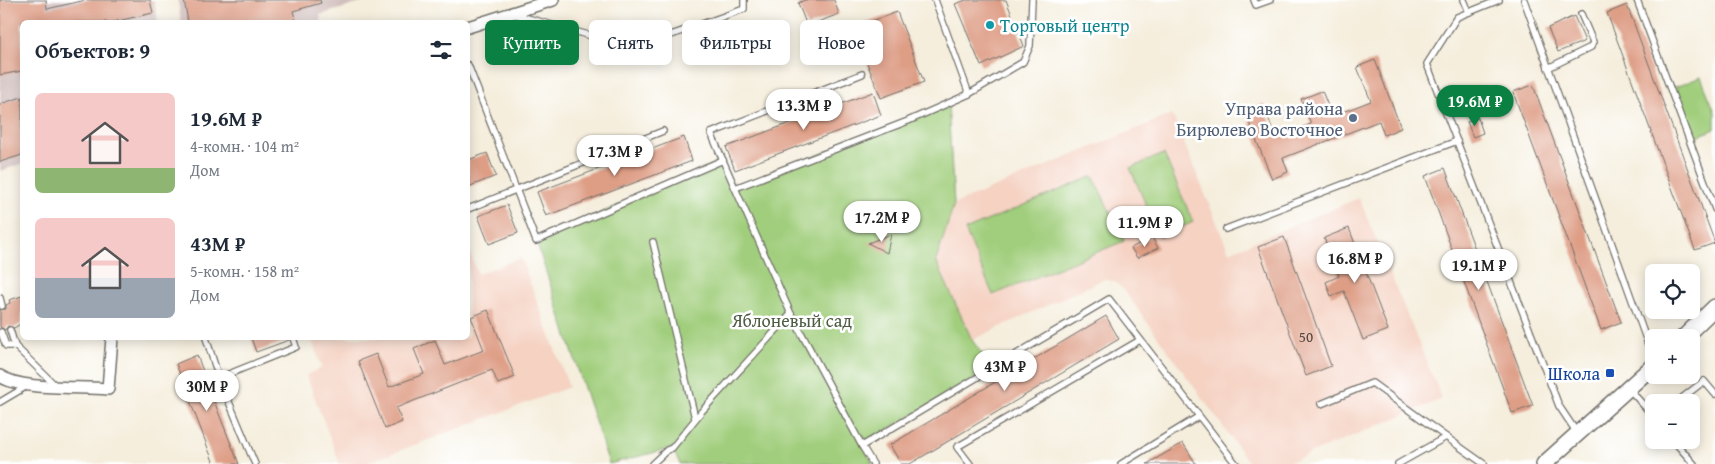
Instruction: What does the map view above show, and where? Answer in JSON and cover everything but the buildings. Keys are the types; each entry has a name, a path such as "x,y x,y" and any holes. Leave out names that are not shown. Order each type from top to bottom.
{"street":[{"path":"470,27 553,0"},
{"path":"1692,329 1715,307"},
{"path":"0,376 10,382 27,386 55,385 108,389 112,340"},
{"path":"1544,464 1645,372"}],"lane":[{"path":"511,14 624,45 674,34 744,9 744,0"},
{"path":"935,0 969,94"},
{"path":"734,188 908,121 969,94 1023,62 1030,46 1032,0"},
{"path":"1254,0 1256,5 1270,0"},
{"path":"1464,0 1469,12"},
{"path":"1499,0 1457,17 1427,64 1559,406 1577,433"},
{"path":"1524,0 1645,338"},
{"path":"1637,0 1715,209"},
{"path":"1548,68 1590,47 1593,42 1582,14"},
{"path":"470,70 536,240 723,160"},
{"path":"862,74 712,133 734,188 791,314 862,446 874,464"},
{"path":"470,207 663,131"},
{"path":"1226,229 1457,142"},
{"path":"653,242 696,418"},
{"path":"0,298 2,306"},
{"path":"862,446 1109,299 1236,464"},
{"path":"652,464 667,450 672,448 696,418 776,328 791,314"},
{"path":"10,330 15,346 55,385"},
{"path":"2,332 6,346 15,346"},
{"path":"207,340 255,464"},
{"path":"220,378 296,347 294,340"},
{"path":"970,464 957,447 1140,340"},
{"path":"1687,394 1704,381 1715,394"},
{"path":"1320,404 1372,383 1484,464"},
{"path":"0,402 27,386"},
{"path":"1628,388 1645,407"},
{"path":"1121,464 1198,417"},
{"path":"1398,464 1446,437"},
{"path":"1681,449 1694,464"},
{"path":"1470,464 1476,459"}],"shaded area":[{"path":"0,0 154,0 158,20 20,20 20,165 0,171"},
{"path":"178,0 371,0 320,15 321,20 181,20"},
{"path":"1172,114 1229,252 1359,198 1442,399 1285,464 1250,464 1123,289 1115,282 1104,279 972,340 936,261 954,204"},
{"path":"470,253 478,274 521,258 569,387 364,464 340,464 306,375 322,368 312,340 470,340"}],"green space":[{"path":"1701,77 1715,112 1715,129 1695,137 1675,87"},
{"name":"Яблоневый сад","path":"948,104 954,204 936,261 972,340 992,368 862,445 873,464 680,464 672,448 609,464 536,241 723,160 734,188"},
{"path":"1164,154 1193,222 1160,237 1130,168"},
{"path":"1093,176 1124,241 993,295 965,230"}],"place":[{"name":"Торговый центр","path":"990,25"},
{"name":"Управа района Бирюлево Восточное","path":"1353,118"},
{"name":"Школа","path":"1610,373"}]}
